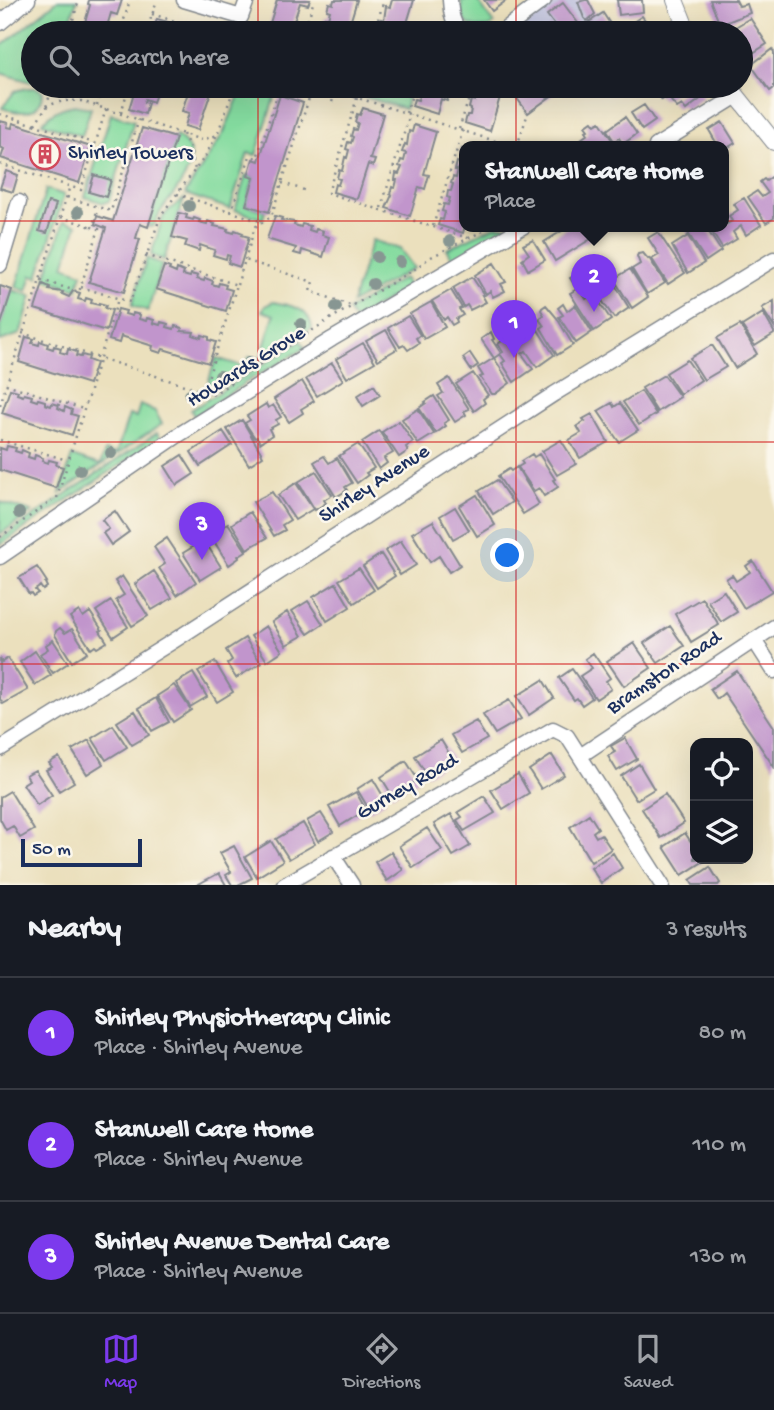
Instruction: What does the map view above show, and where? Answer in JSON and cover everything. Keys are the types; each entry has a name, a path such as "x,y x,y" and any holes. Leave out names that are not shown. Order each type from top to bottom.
{"street":[{"path":"0,23 28,0"},
{"path":"184,0 241,18 247,0"},
{"path":"450,0 453,21"},
{"path":"516,21 544,0"},
{"path":"675,0 683,21"},
{"path":"663,141 723,98"},
{"path":"739,98 774,142"},
{"path":"0,265 19,202"},
{"name":"Howards Grove","path":"0,557 180,434 332,339 514,232"},
{"name":"Shirley Avenue","path":"0,749 175,640 554,394 774,260"},
{"name":"Bramston Road","path":"580,756 774,627"},
{"path":"754,640 774,671"},
{"name":"Gurney Road","path":"284,885 553,729 567,736 580,756"},
{"path":"580,756 663,885"},
{"path":"333,856 352,885"}],"path":[{"path":"73,21 79,0"},
{"path":"124,21 130,0"},
{"path":"150,21 156,0"},
{"path":"308,21 314,0"},
{"path":"378,21 384,0"},
{"path":"152,14 174,21"},
{"path":"35,124 49,98"},
{"path":"96,106 99,98"},
{"path":"121,113 126,98"},
{"path":"81,287 130,302 161,215 218,135 231,98"},
{"path":"231,212 250,156 257,158 276,98"},
{"path":"204,391 255,228 271,217 309,98"},
{"path":"332,102 334,98"},
{"path":"356,98 328,192 468,238"},
{"path":"359,98 496,141"},
{"path":"381,209 412,98"},
{"path":"433,226 469,98"},
{"path":"46,107 57,102 81,101 202,140 218,135"},
{"path":"0,164 81,190 106,109"},
{"path":"0,114 95,143"},
{"path":"519,141 527,116"},
{"path":"67,197 111,211 139,120"},
{"path":"183,134 190,148 195,170"},
{"path":"282,183 304,190"},
{"path":"0,405 70,187"},
{"path":"177,194 263,222"},
{"path":"92,227 98,208"},
{"path":"40,280 79,292 81,287 99,229 61,217"},
{"path":"146,255 237,285"},
{"path":"245,260 313,282 310,291 352,305"},
{"path":"57,498 118,299"},
{"path":"22,333 213,394"},
{"path":"6,384 84,409"},
{"path":"0,440 68,461"}],"shaded area":[{"path":"560,0 588,0 595,14 600,10 608,21 531,21"}],"green space":[{"path":"58,0 77,0 70,21 32,21"},
{"path":"461,0 477,0 492,21 464,21"},
{"path":"21,30 21,79 0,73 0,47"},
{"path":"21,90 21,98 41,100 28,111 2,108 15,91"},
{"path":"238,98 274,98 256,155 248,153 230,209 185,194 224,132"},
{"path":"368,98 408,98 405,109"},
{"path":"75,105 91,108 82,136 42,123 57,111"},
{"path":"111,114 134,121 109,201 104,203 85,197"},
{"path":"176,136 186,144 190,163 181,184 154,226 148,227"},
{"path":"246,175 254,178 246,205 265,211 263,219 235,210"},
{"path":"46,189 64,195 38,277 32,275 27,291 16,287"},
{"path":"184,199 164,260 151,255 163,217"},
{"path":"64,221 77,225 64,266 82,273 77,289 45,279"},
{"path":"482,232 503,232 454,261 447,249"},
{"path":"372,240 400,249 414,268 352,303"},
{"path":"147,258 162,264 148,311 132,305"},
{"path":"404,278 409,287 354,320 348,310"},
{"path":"12,290 32,296 20,334 0,341 0,326"},
{"path":"273,302 292,306 303,312 312,328 213,391 206,389 216,358 245,367 249,357 260,360 274,315 262,311"},
{"path":"301,341 305,348 194,416 191,410"},
{"path":"140,405 155,411 162,424 60,493 72,456 100,465 105,451 116,454 129,415 136,417"},
{"path":"157,433 160,438 0,545 0,539"},
{"path":"0,502 32,512 0,534"}],"building":[{"path":"89,0 122,0 117,15 111,13 109,21 85,21 90,5"},
{"path":"277,0 310,0 308,5 300,3 294,21 271,21"},
{"path":"334,0 357,0 351,21 324,21 325,17 328,18 329,3 333,4"},
{"path":"392,0 414,0 408,21 380,21 384,20 386,6 390,7"},
{"path":"484,0 507,0 492,11"},
{"path":"588,0 595,14 587,21 578,2"},
{"path":"617,0 642,0 643,12 619,15"},
{"path":"710,0 736,0 739,6 747,4 750,13 730,21 718,21"},
{"path":"563,3 576,21 552,21 547,15"},
{"path":"603,13 608,21 591,21"},
{"path":"753,23 767,44 753,53"},
{"path":"772,49 774,52 774,88 770,91 753,68 753,63"},
{"path":"132,98 154,98 153,102 145,99 144,102 148,103 145,114 129,109"},
{"path":"186,98 209,98 198,130 185,126 189,113 182,111"},
{"path":"279,98 303,103 269,212 246,205 254,178 248,176 253,159 259,161"},
{"path":"448,98 447,101 441,99 437,114 412,106 414,99"},
{"path":"476,98 500,98 490,131 465,123 467,115 470,115 471,100 475,101"},
{"path":"517,98 549,98 528,113"},
{"path":"675,98 702,98 686,110 682,105 677,108 671,101"},
{"path":"644,105 655,121 642,130 631,113"},
{"path":"363,108 383,114 370,159 375,160 373,166 368,164 357,199 333,192 340,179 337,178 339,170 342,171 345,157 347,158 348,142 351,143 353,129 356,130 357,114 360,115"},
{"path":"625,117 637,134 627,141 621,141 619,138 614,141 607,130"},
{"name":"Shirley Towers","path":"0,121 8,123 7,127 12,128 13,123 91,147 79,183 1,158 4,149 0,147"},
{"path":"592,121 595,125 600,122 613,141 582,141 581,139 588,134 585,126"},
{"path":"722,122 735,143 729,147 729,141 715,141 709,130"},
{"path":"414,125 436,132 424,174 429,175 425,189 419,187 410,216 386,208 392,195 392,187 395,188 396,173 399,174 402,167 399,166 401,160 404,161 406,153 402,152 405,144 407,145 409,131 412,132"},
{"path":"142,128 176,138 148,227 140,224 136,238 140,239 124,292 89,282 106,228 95,224 97,216 113,221"},
{"path":"457,162 459,232 438,225 440,219 443,220 444,204 448,205 448,191 451,191 453,177 456,178"},
{"path":"6,171 18,175 13,192 0,188"},
{"path":"94,175 111,180 106,197 89,192"},
{"path":"774,175 774,218 766,223 748,197 757,191 762,197 768,193 760,182"},
{"path":"744,198 761,225 746,235 741,226 733,232 737,239 722,248 712,232 729,232 729,223 732,221 729,216 738,210 734,204"},
{"path":"48,202 56,204 47,233 39,231"},
{"path":"179,213 187,215 186,218 194,218 207,224 208,221 215,224 214,226 234,233 235,230 249,237 240,267 228,263 230,256 227,255 226,259 213,255 215,250 200,245 199,251 185,246 187,241 172,237"},
{"path":"275,216 282,218 281,220 295,222 294,225 301,227 302,224 310,226 309,230 315,232 316,229 323,231 322,235 329,237 323,257 302,250 301,255 294,253 296,248 267,239"},
{"path":"560,232 599,234 555,261 544,242"},
{"path":"658,232 685,273 668,284 652,259 659,255 648,238"},
{"path":"687,232 709,232 721,251 706,261"},
{"path":"688,236 704,263 688,273 672,246"},
{"path":"533,240 545,260 528,270 522,259 529,254 523,245"},
{"path":"643,253 665,283 647,294 632,269 640,264 637,256"},
{"path":"595,262 606,279 583,294 586,299 594,294 611,320 594,331 570,293 577,289 570,278 580,272 578,269 587,263 589,266"},
{"path":"494,263 506,282 501,284 505,291 493,297 490,291 486,294 475,275"},
{"path":"164,266 176,273 177,269 184,272 183,275 198,276 197,279 204,281 205,278 218,286 219,283 226,285 225,288 232,290 226,311 156,289"},
{"path":"630,269 648,297 632,308 614,279"},
{"path":"472,277 486,302 470,310 467,305 464,307 453,288"},
{"path":"612,280 629,308 614,318 596,292"},
{"path":"43,284 50,287 49,290 63,292 62,294 69,297 73,291 80,293 78,299 85,301 86,298 92,300 91,303 106,305 105,308 112,310 106,331 35,309"},
{"path":"0,286 12,290 1,324 0,324"},
{"path":"451,290 462,308 459,309 463,315 452,325 447,317 444,320 432,301"},
{"path":"774,301 774,327 762,308"},
{"path":"431,302 445,327 424,339 410,314"},
{"path":"563,304 567,311 575,305 592,332 576,343 559,317 563,315 558,308"},
{"path":"546,305 573,345 557,355 541,328 544,326 539,319 544,315 541,310"},
{"path":"118,309 132,316 133,313 140,315 139,319 154,320 153,323 160,325 161,322 168,324 167,327 174,329 175,326 182,328 181,331 194,332 193,335 201,338 202,335 209,337 209,340 216,342 209,363 163,349 161,353 152,350 153,346 121,336 119,343 109,340"},
{"path":"763,313 774,334 755,346 742,326"},
{"path":"408,316 420,335 416,338 419,343 408,350 404,345 400,347 388,328"},
{"path":"740,325 757,354 735,368 717,338"},
{"path":"516,327 524,339 538,330 554,355 537,367 526,351 522,354 533,369 514,382 502,363 505,361 500,354 494,358 481,339 491,332 494,339 492,340 501,353 503,352 498,344"},
{"path":"386,330 397,349 378,360 366,341"},
{"path":"26,337 34,339 32,343 39,345 40,341 53,349 54,346 61,348 60,352 67,354 68,349 77,352 76,356 89,357 88,360 96,363 89,384 19,362"},
{"path":"363,343 375,362 347,378 336,359"},
{"path":"712,345 726,367 704,380 690,358"},
{"path":"470,353 478,365 471,370 463,358"},
{"path":"494,358 510,383 492,394 480,377 483,376 478,368"},
{"path":"687,360 701,380 680,394 666,373"},
{"path":"332,363 343,380 317,396 306,379"},
{"path":"473,373 488,395 483,399 485,403 474,411 456,384"},
{"path":"664,375 680,397 657,412 642,388"},
{"path":"449,378 469,409 464,411 466,415 455,422 438,396 443,393 438,385"},
{"path":"302,381 314,401 301,409 303,413 289,422 274,399"},
{"path":"374,385 380,395 363,406 357,396"},
{"path":"10,389 23,396 32,396 31,399 45,401 45,404 51,406 52,403 59,405 58,408 64,411 65,407 72,410 71,414 78,416 72,435 2,413"},
{"path":"641,391 656,414 639,425 623,402"},
{"path":"434,396 449,420 444,423 446,426 436,433 419,408"},
{"path":"612,403 614,407 620,403 638,430 619,442 598,411"},
{"path":"266,404 268,408 273,405 281,417 276,420 278,424 269,429 272,435 260,443 245,423 250,420 247,416"},
{"path":"418,409 434,434 418,444 402,419"},
{"path":"592,414 608,442 580,458 569,440 581,433 577,426"},
{"path":"242,420 263,456 249,465 227,429"},
{"path":"399,421 413,442 406,447 408,451 399,457 382,432"},
{"path":"223,431 232,445 200,466 191,452"},
{"path":"379,431 393,453 384,458 387,463 379,469 362,442"},
{"path":"561,440 576,464 557,475 542,451"},
{"path":"358,444 374,468 357,483 339,456"},
{"path":"7,446 16,448 15,451 21,453 22,450 29,453 28,457 34,459 35,455 43,458 42,461 57,462 56,465 63,467 56,488 0,470 0,448 6,450"},
{"path":"532,454 534,457 539,454 558,487 544,496 539,488 534,491 518,467 523,464 521,461"},
{"path":"182,455 194,474 177,485 165,466"},
{"path":"324,456 329,463 337,458 352,483 336,497 314,462"},
{"path":"517,467 539,504 523,514 498,476"},
{"path":"316,471 332,495 315,510 298,482"},
{"path":"497,480 512,502 493,514 479,491"},
{"path":"296,483 313,509 295,520 278,495"},
{"path":"272,492 290,520 282,525 285,530 274,536 253,502"},
{"path":"477,495 495,525 477,536 459,506"},
{"path":"455,507 469,530 453,539 440,516"},
{"path":"115,511 129,532 111,545 103,533 109,529 102,520"},
{"path":"250,512 267,538 247,549 232,524"},
{"path":"433,521 460,565 449,572 439,556 430,562 412,533"},
{"path":"228,523 246,551 229,565 210,535"},
{"path":"167,538 196,582 177,595 159,568 165,564 154,547"},
{"path":"204,540 221,567 200,580 183,553"},
{"path":"401,541 416,565 400,575 385,551"},
{"path":"381,554 395,576 377,588 363,566"},
{"path":"753,561 772,591 744,608 726,579 732,575 736,581 750,572 746,566"},
{"path":"37,567 47,582 47,587 43,590 40,586 35,590 38,593 33,596 19,578"},
{"path":"359,568 374,590 354,603 339,580"},
{"path":"154,571 172,598 152,610 135,584"},
{"path":"122,576 148,616 132,626 116,600 124,595 115,581"},
{"path":"336,583 350,607 327,621 313,597"},
{"path":"724,591 737,612 721,622 708,601"},
{"path":"702,598 719,625 691,642 675,614"},
{"path":"111,601 128,627 113,637 96,611"},
{"path":"308,601 323,624 308,634 292,611"},
{"path":"79,611 83,617 90,612 107,642 91,649 70,617"},
{"path":"287,612 302,636 286,645 272,622"},
{"path":"266,626 282,651 267,661 251,636"},
{"path":"670,626 684,646 658,663 644,643"},
{"path":"60,628 65,633 72,629 87,652 72,662 55,635"},
{"path":"245,638 261,663 236,678 227,664 232,660 226,650"},
{"path":"53,640 68,663 53,673 40,654 48,649 46,645"},
{"path":"634,643 651,668 624,686 607,661"},
{"path":"35,651 51,675 35,685 20,662"},
{"path":"593,653 610,678 606,681 611,689 596,699 580,676 592,668 585,659"},
{"path":"0,658 2,662 8,658 28,690 3,704 0,699"},
{"path":"215,662 233,692 217,702 198,672"},
{"path":"572,669 592,698 582,705 577,698 574,700 559,678"},
{"path":"737,671 774,727 774,767 724,693 717,699 710,689"},
{"path":"193,673 207,697 190,707 176,683"},
{"path":"543,680 554,698 529,715 517,696"},
{"path":"174,685 191,710 173,722 157,696"},
{"path":"156,698 169,722 152,731 139,708"},
{"path":"509,700 521,719 495,734 483,715"},
{"path":"135,711 149,735 132,745 117,722"},
{"path":"476,721 487,739 462,753 451,735"},
{"path":"113,725 127,747 106,760 92,738"},
{"path":"625,738 637,759 617,771 608,756 615,752 611,746"},
{"path":"89,740 103,764 87,774 72,750"},
{"path":"441,740 453,760 427,775 415,756"},
{"path":"552,755 564,775 541,789 529,770"},
{"path":"59,757 74,782 59,791 46,770 52,767 49,763"},
{"path":"406,761 418,780 392,795 381,777"},
{"path":"639,764 654,789 636,800 621,776"},
{"path":"35,770 52,795 37,805 23,784 29,780 26,775"},
{"path":"518,774 529,793 503,809 491,790"},
{"path":"373,779 386,801 370,811 357,789"},
{"path":"10,791 34,830 20,838 13,826 6,830 0,819 0,797"},
{"path":"356,792 366,810 340,826 329,807"},
{"path":"665,794 684,823 661,838 642,809"},
{"path":"484,796 495,813 464,831 457,820 462,817 458,812"},
{"path":"321,813 333,832 318,841 307,821"},
{"path":"451,814 470,846 453,856 434,824"},
{"path":"589,814 598,828 593,832 596,837 601,834 611,849 591,862 570,827"},
{"path":"303,823 315,844 289,859 276,839"},
{"path":"427,828 442,850 413,868 399,846"},
{"path":"685,833 690,840 690,864 699,864 682,875 664,847"},
{"path":"271,841 283,861 257,877 245,857"},
{"path":"234,846 252,878 238,885 232,885 226,875 231,872 220,853"},
{"path":"391,852 403,870 387,881 375,862"},
{"path":"613,853 622,868 601,883 591,868"},
{"path":"710,867 720,883 693,885 690,880"},
{"path":"219,873 226,885 197,885 206,880"}],"place":[{"name":"Shirley Towers","path":"45,154"},
{"name":"Stanwell Care Home","path":"594,312"},
{"name":"Shirley Physiotherapy Clinic","path":"514,358"},
{"name":"Shirley Avenue Dental Care","path":"202,560"}]}
